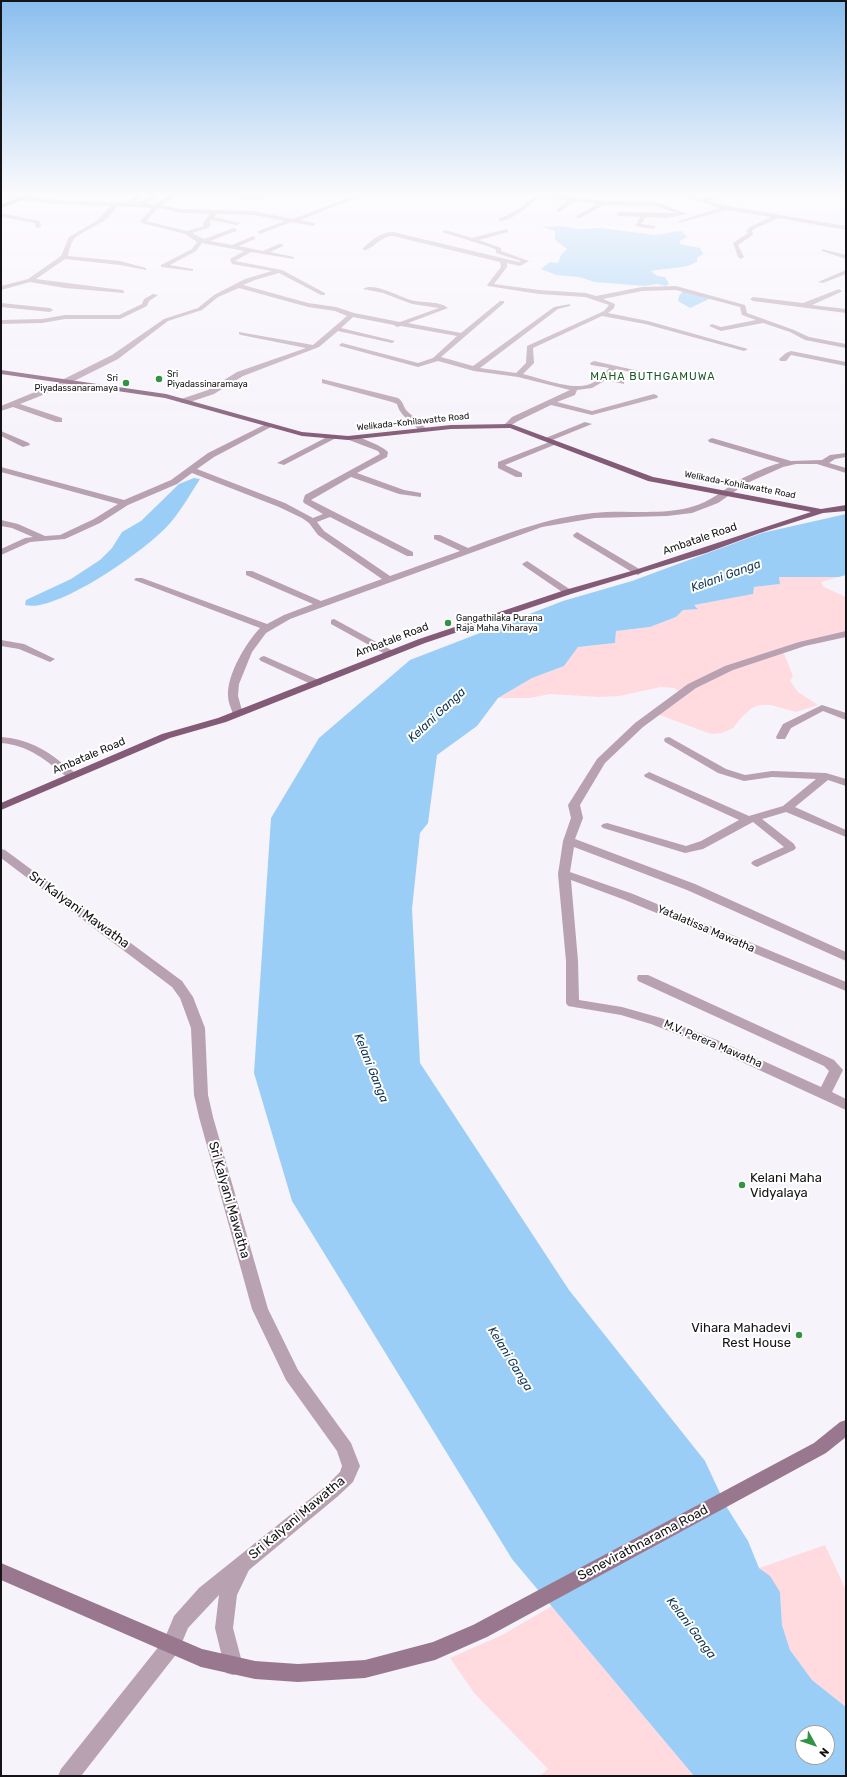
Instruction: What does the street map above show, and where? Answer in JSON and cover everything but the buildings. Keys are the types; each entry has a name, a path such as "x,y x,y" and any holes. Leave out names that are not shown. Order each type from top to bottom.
{"main road":[{"name":"Welikada-Kohilawatte Road","path":"1,372 166,396 302,434 332,438 352,438 474,426 508,425 522,428 556,443 651,479 822,511"},
{"name":"Ambatale Road","path":"1,807 166,736 238,714 390,653 494,616 568,592 638,572 822,511 846,508"}],"street":[{"path":"2,288 30,280 37,275"},
{"path":"1,409 66,381 127,350 172,317 200,309 216,296 238,286 243,282 263,275"},
{"path":"286,275 323,294"},
{"path":"498,275 490,285 539,292 582,295 597,298 612,305 612,307 601,314 529,347 530,363 518,375"},
{"path":"822,282 839,275"},
{"path":"30,280 65,286 122,292"},
{"path":"675,280 687,290"},
{"path":"238,286 308,305 336,309 352,315 397,325 462,335"},
{"path":"597,298 616,293 654,288 687,290 744,306"},
{"path":"366,290 376,290 414,303 445,308 397,325"},
{"path":"804,305 840,291"},
{"path":"1,322 42,321 71,317 120,317 146,305 146,300 155,295"},
{"path":"744,306 755,297 846,311"},
{"path":"437,359 437,356 502,302"},
{"path":"1,305 50,310"},
{"path":"474,369 556,308 568,305"},
{"path":"744,306 744,314 808,339 846,346"},
{"path":"601,314 646,322 744,349"},
{"path":"184,401 217,388 240,374 312,348 324,341 352,315"},
{"path":"712,326 721,329 765,321"},
{"path":"338,329 392,341"},
{"path":"241,333 312,348"},
{"path":"342,345 418,365 437,359 474,369 518,375 569,387 592,387 605,378 614,367"},
{"path":"783,359 791,353 846,364"},
{"path":"594,363 635,371"},
{"path":"605,378 621,382"},
{"path":"325,381 395,400 400,403 402,411 419,424 423,430"},
{"path":"508,425 516,419 574,391 573,388 569,387"},
{"path":"550,402 592,413 654,396"},
{"path":"12,404 59,420"},
{"path":"547,439 588,424"},
{"path":"1,552 28,540 62,537 97,521 125,503 174,482 211,455 268,425"},
{"path":"1,433 26,445"},
{"path":"281,462 332,438"},
{"path":"352,438 384,452 382,457 306,499 330,514 410,554"},
{"path":"712,440 790,463"},
{"path":"520,475 502,468 501,464 556,443"},
{"path":"238,714 233,696 234,684 248,651 268,628 287,617 320,604 428,567 467,551 555,521 595,515 667,514 692,510 715,501 726,492 751,477 790,463 818,462 846,455"},
{"path":"818,462 846,471"},
{"path":"1,469 125,503"},
{"path":"191,470 282,505 312,521 321,533 390,580"},
{"path":"351,474 402,492 418,495"},
{"path":"312,521 330,514"},
{"path":"1,523 15,526 43,538"},
{"path":"577,535 638,572"},
{"path":"437,537 467,551"},
{"path":"527,564 568,592"},
{"path":"249,573 320,604"},
{"path":"139,580 268,628"},
{"path":"334,622 390,653"},
{"path":"564,874 568,841 577,818 574,805 601,761 654,713 692,686 728,668 802,644 846,634"},
{"path":"1,643 21,646 50,659"},
{"path":"264,659 317,683"},
{"path":"781,737 788,726 822,708 846,717"},
{"path":"1,740 16,741 31,745 72,776"},
{"path":"669,740 722,771 744,778 772,774 826,776 846,783"},
{"path":"649,776 751,819 790,846 790,848 757,863"},
{"path":"607,826 685,850 696,849 717,835 751,819 787,808 826,776"},
{"path":"787,808 846,834"},
{"path":"568,841 691,887 846,957"},
{"name":"Sri Kalyani Mawatha","path":"1,852 177,984 186,997 198,1028 201,1095 206,1117 260,1309 292,1375 345,1448 351,1466 347,1477 206,1594 181,1622 170,1646 68,1776"},
{"name":"Yatalatissa Mawatha","path":"564,874 630,897 846,987"},
{"name":"M.V. Perera Mawatha","path":"564,874 572,961 573,1003 622,1011 656,1021 712,1043 846,1105"},
{"path":"643,978 829,1063 836,1070 824,1095"},
{"name":"Senevirathnarama Road","path":"1,1571 170,1646 201,1658 233,1666 279,1672 336,1672 365,1669 435,1651 480,1631 820,1448 845,1428"},
{"name":"Sri Kalyani Mawatha","path":"233,1666 224,1628 228,1595 242,1564"}],"shaded area":[{"path":"779,577 839,577 821,582 824,587 846,597 846,634 783,651 793,676 790,681 798,692 818,705 796,712 771,705 760,705 752,708 733,728 722,733 711,734 654,713 682,693 674,688 661,687 619,696 599,697 550,694 530,698 498,698 532,678 564,666 578,647 615,643 616,631 650,627 676,617 683,610 698,608 693,605 752,594 754,587 779,584"},
{"path":"825,1545 846,1590 846,1707 812,1680 790,1650 782,1625 780,1592 759,1568"},
{"path":"552,1606 694,1776 540,1776 548,1769 474,1693 450,1658 502,1635"}],"water":[{"path":"556,275 656,275 665,277 669,284 666,286 657,284 645,286 595,282 579,277"},
{"path":"683,291 711,298 690,308 678,301 679,296"},
{"path":"194,478 200,479 179,512 160,533 144,547 124,562 80,589 58,599 39,605 25,605 26,600 71,579 100,560 112,548 122,532 141,521 179,484"},
{"name":"Kelani Ganga","path":"846,514 846,575 839,577 779,577 780,584 754,587 753,594 694,605 698,609 683,610 676,617 650,627 616,631 615,643 578,647 564,666 532,678 498,698 477,726 437,755 428,823 420,833 412,909 420,1063 569,1290 705,1461 726,1506 748,1541 759,1568 770,1576 780,1592 782,1625 790,1650 812,1680 846,1707 846,1776 694,1776 512,1559 292,1201 254,1073 271,818 319,738 410,660 563,601 632,581 762,533"}],"place":[{"name":"Sri Piyadassinaramaya","path":"159,379"},
{"name":"Sri Piyadassanaramaya","path":"126,383"},
{"name":"Gangathilaka Purana Raja Maha Viharaya","path":"448,623"},
{"name":"Kelani Maha Vidyalaya","path":"742,1185"},
{"name":"Vihara Mahadevi Rest House","path":"799,1335"}],"district":[{"name":"MAHA BUTHGAMUWA","path":"653,377"}]}
